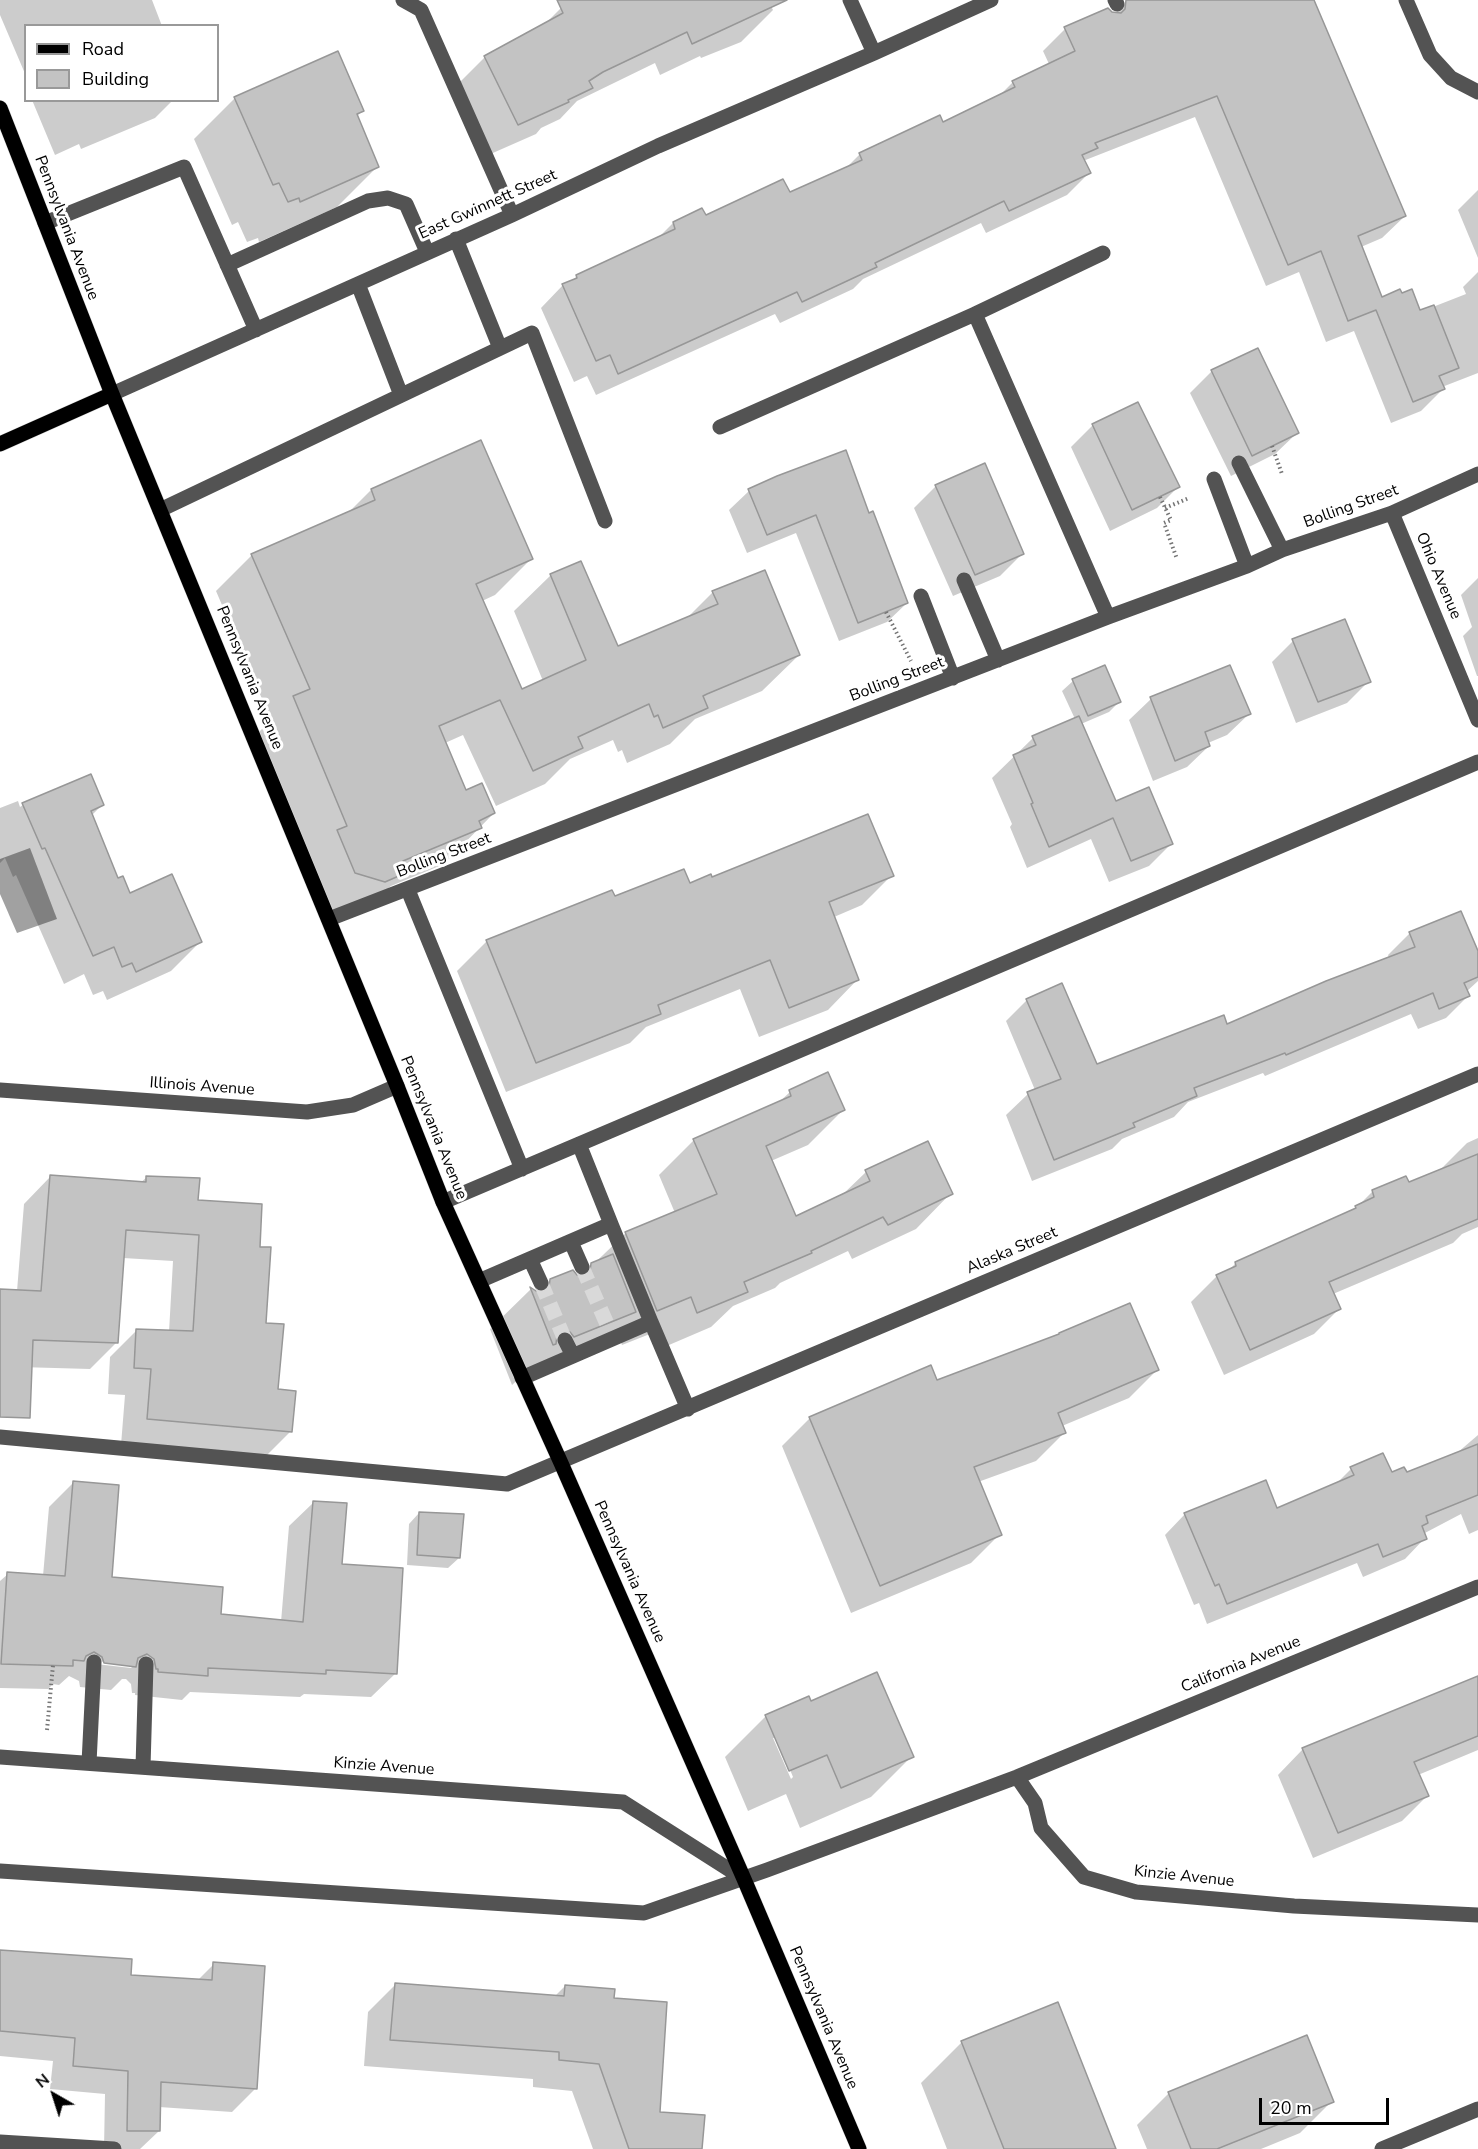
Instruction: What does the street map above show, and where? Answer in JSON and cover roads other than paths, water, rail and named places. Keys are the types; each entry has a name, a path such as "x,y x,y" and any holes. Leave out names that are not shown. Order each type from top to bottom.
{"main road":[{"name":"Pennsylvania Avenue","path":"0,108 112,394 443,1202 744,1879 859,2149"},
{"name":"East Gwinnett Street","path":"0,444 112,394"}],"street":[{"path":"403,0 421,10 512,215"},
{"path":"850,0 874,53"},
{"name":"East Gwinnett Street","path":"112,394 512,215 658,146 991,0"},
{"path":"1406,0 1430,55 1450,78 1478,92"},
{"path":"45,223 184,167 256,330"},
{"path":"227,265 368,201 388,198 406,204 427,252"},
{"path":"456,239 500,348"},
{"path":"720,427 975,314 1103,253"},
{"path":"358,284 400,395"},
{"path":"975,314 1108,617"},
{"path":"160,510 532,333 605,520"},
{"path":"1239,463 1282,550"},
{"name":"Bolling Street","path":"329,919 1108,617 1247,566 1282,550 1392,513 1478,474"},
{"path":"1214,479 1247,566"},
{"name":"Ohio Avenue","path":"1392,513 1478,720"},
{"path":"964,580 998,660"},
{"path":"921,596 953,678"},
{"path":"443,1202 1478,762"},
{"path":"408,890 522,1169"},
{"name":"Alaska Street","path":"0,1437 507,1484 1478,1074"},
{"name":"Illinois Avenue","path":"0,1090 307,1112 353,1106 397,1086"},
{"path":"579,1144 688,1409"},
{"path":"479,1281 611,1224"},
{"path":"571,1242 582,1267"},
{"path":"530,1259 541,1283"},
{"path":"522,1378 651,1322"},
{"path":"607,1324 613,1339"},
{"path":"566,1340 573,1356"},
{"name":"California Avenue","path":"1017,1777 1478,1587"},
{"path":"89,1763 94,1662"},
{"path":"143,1767 146,1664"},
{"name":"Kinzie Avenue","path":"0,1757 623,1802 744,1879"},
{"path":"0,1872 644,1913 744,1879 1017,1777"},
{"name":"Kinzie Avenue","path":"1017,1777 1035,1803 1041,1828 1084,1877 1136,1892 1294,1906 1478,1915"},
{"path":"1382,2149 1478,2109"},
{"path":"0,2142 114,2149"}],"tunnel":[{"path":"582,1267 607,1324"},
{"path":"541,1283 565,1340"}]}
